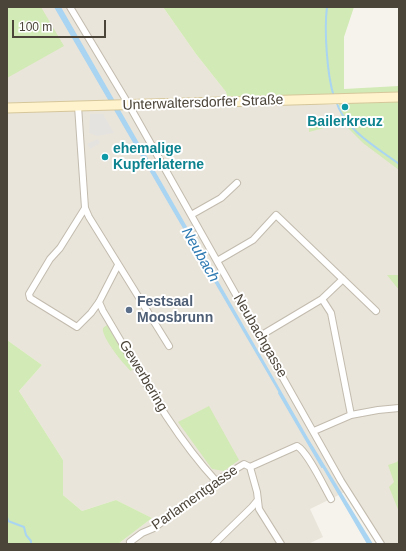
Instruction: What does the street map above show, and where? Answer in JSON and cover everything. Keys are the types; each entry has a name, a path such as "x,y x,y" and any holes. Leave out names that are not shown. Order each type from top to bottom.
{"main road":[{"name":"Unterwaltersdorfer Straße","path":"7,108 399,97"}],"street":[{"name":"Neubachgasse","path":"70,7 125,105 191,215 341,481 381,544"},
{"path":"78,106 85,208 89,217 168,346"},
{"path":"191,215 221,198 237,183"},
{"path":"85,208 29,294 30,298 77,327 91,313 99,302 118,265"},
{"path":"217,261 253,240 276,215 376,311"},
{"path":"260,336 322,299 343,279"},
{"path":"322,299 331,313 351,415"},
{"name":"Gewerbering","path":"99,302 103,311 185,444 216,481"},
{"path":"314,431 351,415 399,408"},
{"path":"250,467 297,446 309,461 331,499"},
{"name":"Parlamentgasse","path":"130,542 142,533 154,528 216,481 244,464 250,467 257,492 259,509 281,544"},
{"path":"214,544 257,501"}],"shaded area":[{"path":"7,7 163,7 196,54 226,92 228,100 399,108 399,544 377,544 345,492 310,509 323,537 308,544 118,544 152,518 116,500 82,511 63,495 63,460 19,391 42,365 7,340"},
{"path":"90,114 103,114 114,133 97,136 89,133"},
{"path":"98,139 100,143 90,149 87,144"}],"green space":[{"path":"7,7 41,7 64,46 7,78"},
{"path":"163,7 354,7 344,37 344,89 399,86 399,170 363,143 343,123 309,132 309,125 337,122 341,119 338,97 228,100 226,92 196,54"},
{"path":"387,275 399,275 399,290"},
{"path":"107,325 133,368 131,371 109,344 103,332 103,328"},
{"path":"7,340 42,365 19,391 63,460 63,495 82,511 116,500 152,518 118,544 7,544"},
{"path":"209,406 239,460 224,471 212,469 178,422"},
{"path":"399,459 399,512 389,487 394,482 388,465 397,462"}],"water":[{"path":"54,7 61,7 308,438 373,544 367,544"}],"waterway":[{"path":"327,7 327,52 334,97"},
{"path":"336,101 346,121 362,137 399,164"},
{"name":"Neubach","path":"279,393 322,467"},
{"path":"7,517 8,521 24,527 31,544"}],"place":[{"name":"Bailerkreuz","path":"345,107"},
{"name":"ehemalige Kupferlaterne","path":"105,157"},
{"name":"Festsaal Moosbrunn","path":"129,310"}]}
